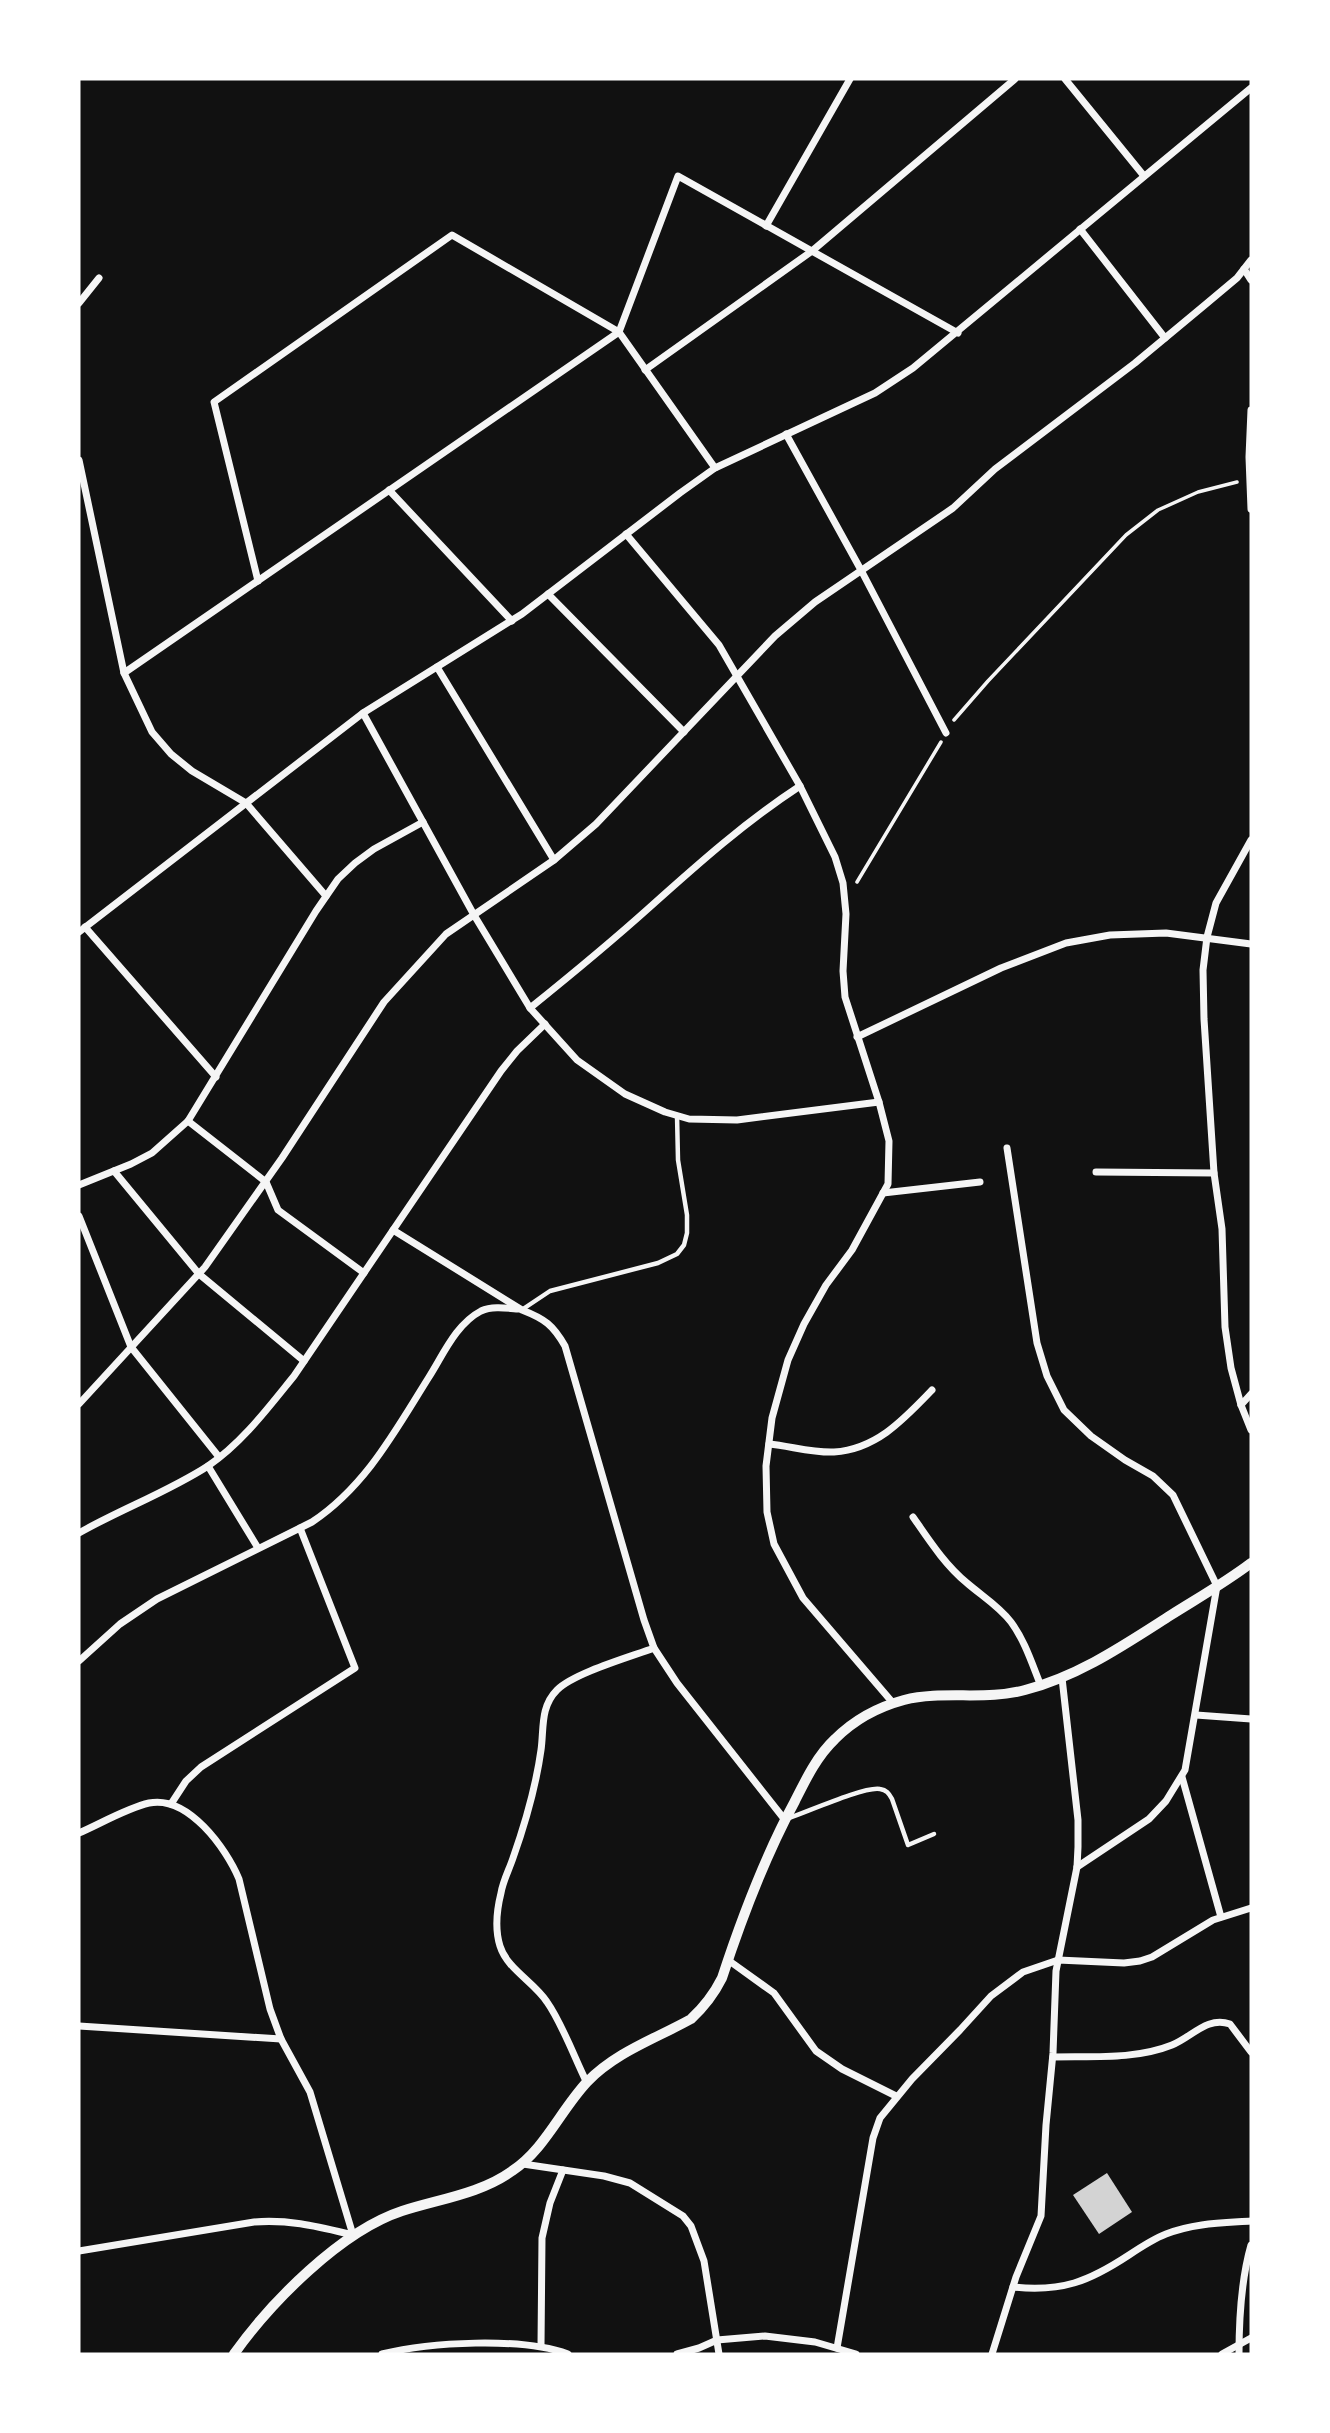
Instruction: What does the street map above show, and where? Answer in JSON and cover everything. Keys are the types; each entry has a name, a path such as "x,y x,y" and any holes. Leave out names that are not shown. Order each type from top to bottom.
{"street":[{"path":"766,226 850,79"},
{"path":"645,370 812,251 1015,79"},
{"path":"1065,79 1144,176"},
{"path":"216,1077 82,929 363,713 512,621 715,468 875,393 913,368 1251,88"},
{"path":"124,673 619,332 678,176 958,333"},
{"path":"1080,229 1165,338"},
{"path":"258,580 214,402 453,235 619,332 715,468"},
{"path":"79,1404 199,1274 267,1182 384,1002 446,934 554,860 596,824 775,636 815,602 953,508 995,469 1165,338 1237,278 1251,260"},
{"path":"1244,269 1251,274"},
{"path":"1244,269 1251,280"},
{"path":"79,303 99,278"},
{"path":"1251,410 1251,509"},
{"path":"786,435 861,570 946,733"},
{"path":"79,460 124,673 152,732 171,754 192,771 246,803 326,896"},
{"path":"389,490 512,621"},
{"path":"626,534 719,645 800,786 835,857 843,883 845,998 889,1141 888,1184 852,1250 826,1285 788,1360 772,1418 766,1466 767,1512 774,1544 803,1598 893,1703"},
{"path":"548,594 684,732"},
{"path":"437,667 554,860"},
{"path":"363,713 474,915 530,1007 577,1060 604,1080 649,1106 689,1119 737,1120 879,1102"},
{"path":"530,1007 596,954 703,859 771,805 800,786"},
{"path":"79,1185 152,1153 188,1121 338,879 374,849 423,822"},
{"path":"1251,840 1216,903 1207,937 1203,970 1214,1173 1222,1229 1225,1327 1231,1368 1251,1430"},
{"path":"856,1037 1001,968 1066,943 1110,935 1166,933 1251,944"},
{"path":"79,1533 208,1466 264,1413 304,1361 501,1071 545,1024"},
{"path":"188,1121 267,1182 278,1210 364,1273"},
{"path":"1006,1148 1037,1343 1064,1410 1091,1436 1153,1476 1173,1495 1217,1586 1191,1747 1182,1777 1166,1801 1149,1819 1077,1867"},
{"path":"114,1171 199,1274 304,1361"},
{"path":"1096,1172 1214,1173"},
{"path":"883,1193 980,1182"},
{"path":"79,1216 131,1347 219,1457"},
{"path":"393,1230 522,1310 538,1316 555,1329 565,1346 654,1648 677,1683 785,1820"},
{"path":"79,1661 120,1624 157,1599 300,1528 336,1506 360,1481 386,1444 460,1328 483,1310 522,1310"},
{"path":"769,1444 832,1452 869,1444 894,1428 932,1390"},
{"path":"1241,1405 1251,1394"},
{"path":"208,1466 258,1548"},
{"path":"913,1517 945,1562 967,1584 995,1604 1012,1623 1025,1646 1041,1686"},
{"path":"171,1804 186,1781 201,1767 355,1668 300,1528"},
{"path":"234,2354 268,2312 307,2273 353,2235 377,2220 471,2191 506,2176 536,2150 587,2083 608,2063 691,2019 715,1993 758,1877 808,1777 829,1746 856,1721 893,1703 924,1696 1022,1691 1062,1678 1096,1662 1251,1563"},
{"path":"587,2083 549,2004 533,1984 507,1960 500,1945 497,1923 500,1893 514,1857 533,1787 541,1749 542,1717 557,1690 577,1678 654,1648"},
{"path":"992,2354 1013,2287 1041,2216 1058,1960 1077,1867 1078,1820 1062,1678"},
{"path":"1196,1715 1251,1719"},
{"path":"1182,1777 1221,1917"},
{"path":"79,1833 146,1804 171,1804 186,1811 201,1824 232,1861 239,1879 270,2009 281,2039 310,2092 353,2235"},
{"path":"837,2348 873,2138 880,2118 896,2096 991,1996 1023,1972 1058,1960 1124,1963 1140,1961 1152,1957 1192,1931 1221,1917 1251,1908"},
{"path":"728,1960 774,1993 816,2051 842,2069 896,2096"},
{"path":"1053,2057 1144,2053 1173,2045 1216,2021 1230,2024 1251,2052"},
{"path":"79,2026 281,2039"},
{"path":"523,2164 630,2182 683,2216 691,2226 704,2261 719,2354"},
{"path":"541,2346 542,2238 550,2203 563,2170"},
{"path":"79,2251 279,2220 353,2235"},
{"path":"1013,2287 1041,2290 1079,2283 1167,2233 1188,2226 1251,2221"},
{"path":"1239,2350 1240,2306 1251,2245"},
{"path":"677,2354 717,2340 765,2336 789,2337 856,2354"},
{"path":"1222,2354 1239,2350 1251,2338"},
{"path":"463,2354 464,2344"},
{"path":"382,2354 417,2347 464,2344 541,2346 568,2354"}],"lane":[{"path":"522,1310 550,1291 658,1263 677,1254 684,1245 687,1233 687,1215 678,1160 677,1115"},
{"path":"785,1820 868,1790 882,1789 889,1792 908,1845 934,1834"}],"path":[{"path":"845,902 953,722 988,681 1126,535 1158,510 1198,492 1249,479"}],"building":[{"path":"1107,2173 1132,2212 1099,2234 1073,2195"}]}
